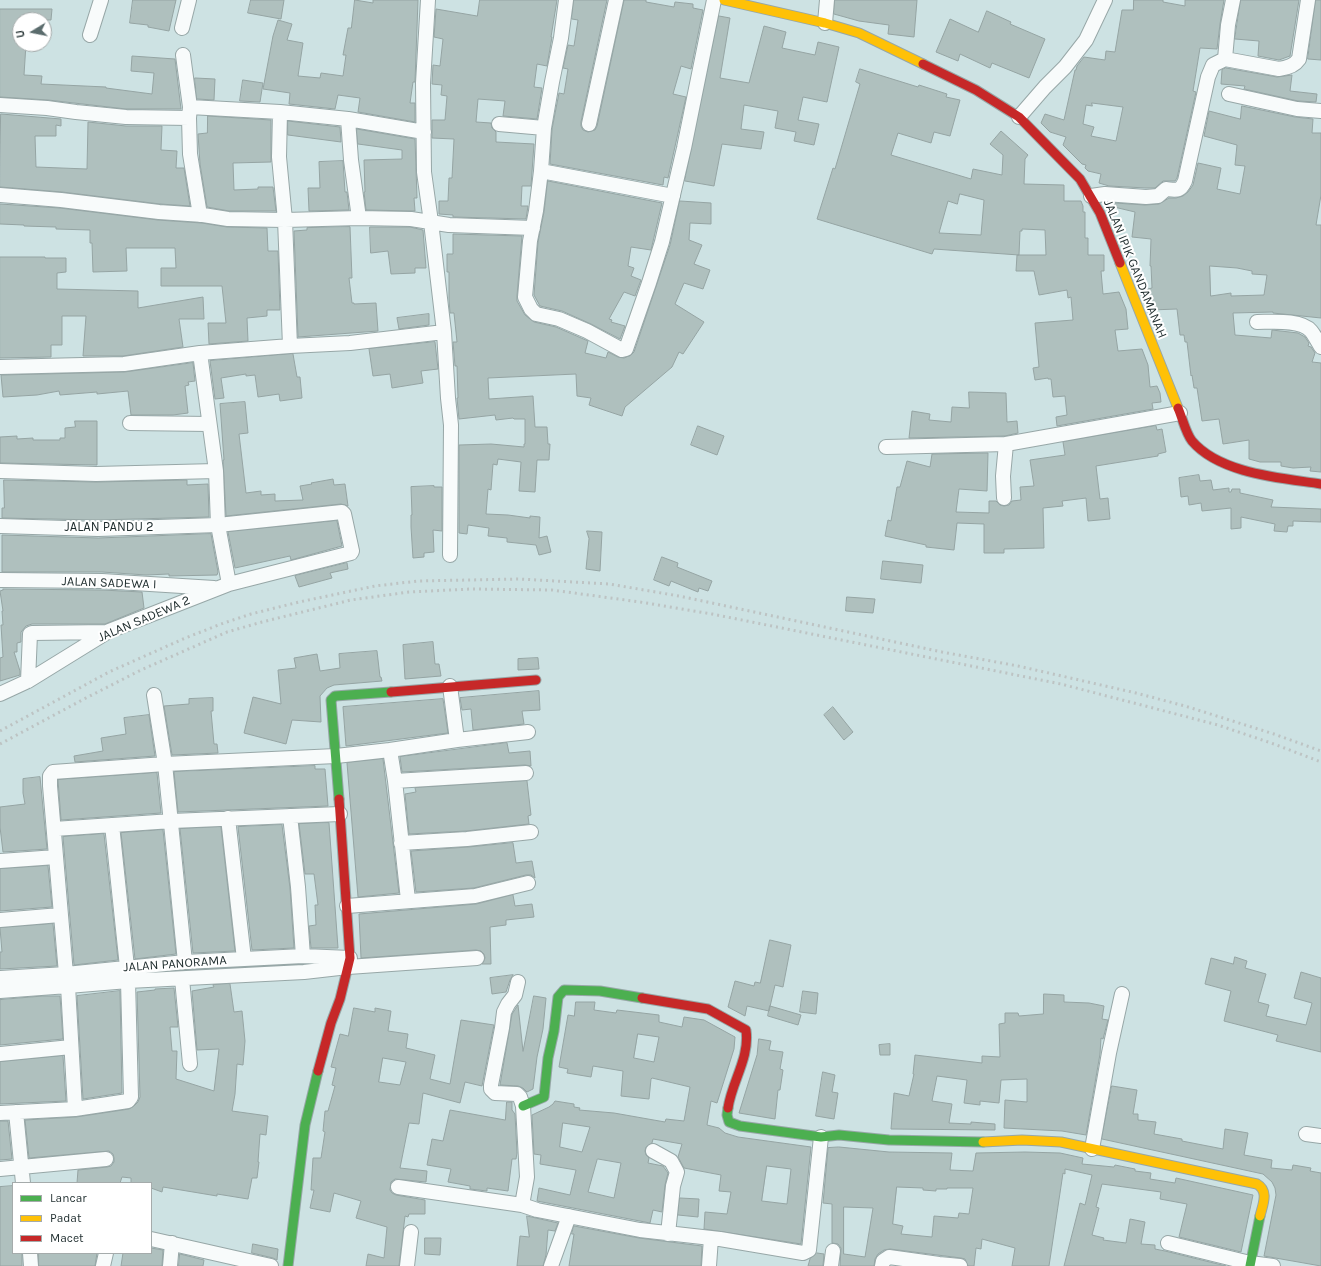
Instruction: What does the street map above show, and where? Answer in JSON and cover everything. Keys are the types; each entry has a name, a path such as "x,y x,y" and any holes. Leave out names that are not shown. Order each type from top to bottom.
{"street":[{"path":"90,35 101,0"},
{"path":"182,28 189,0"},
{"path":"428,0 423,83 424,172 432,222 444,332 452,438 450,555"},
{"path":"566,0 561,38 544,128 541,171 536,211 532,228 525,297 531,309 536,314 558,319 587,331 622,350 626,349 635,325 662,242 714,0"},
{"path":"589,124 616,0"},
{"name":"JALAN IPIK GANDAMANAH","path":"724,0 825,23 859,33 976,90 1019,117 1080,179 1091,196 1100,213 1192,441 1214,459 1254,472 1321,484"},
{"path":"825,23 827,0"},
{"path":"1019,117 1044,87 1065,67 1086,40 1105,0"},
{"path":"1225,59 1228,25 1233,0"},
{"path":"1091,196 1105,194 1146,197 1158,196 1166,189 1178,190 1182,188 1185,181 1208,77 1213,65 1225,59 1279,69 1292,65 1299,58 1308,0"},
{"path":"184,55 189,112 190,154 200,215"},
{"path":"1229,94 1296,109 1321,111"},
{"path":"0,105 47,108 126,117 189,112 280,112 348,119 424,132"},
{"path":"280,112 279,157 285,220 290,346"},
{"path":"348,119 351,160 359,218"},
{"path":"499,124 544,128"},
{"path":"541,171 673,196"},
{"path":"0,194 228,219 411,219 449,225 532,228"},
{"path":"1257,322 1282,322 1302,325 1311,331 1321,347"},
{"path":"0,367 124,364 200,353 290,346 350,344 444,332"},
{"path":"200,353 216,471 218,525 224,586"},
{"path":"886,446 1006,444 1180,413"},
{"path":"130,423 209,424"},
{"path":"1004,498 1003,476 1006,444"},
{"path":"0,471 96,474 216,471"},
{"name":"JALAN PANDU 2","path":"0,526 98,529 218,525 342,512 344,514 352,551 351,553 224,586"},
{"name":"JALAN SADEWA I","path":"0,580 224,586"},
{"name":"JALAN SADEWA 2","path":"0,694 28,680 110,632 224,586"},
{"path":"28,680 30,634 110,632"},
{"path":"288,1266 305,1125 322,1055 340,999 349,963 347,906 331,705 332,697 536,680"},
{"path":"450,686 457,740"},
{"path":"154,695 172,821 185,962"},
{"path":"75,1109 67,980 60,915 50,786 50,776 53,772 165,764 336,756 528,732"},
{"path":"390,750 395,781 408,900"},
{"path":"395,781 526,773"},
{"path":"54,829 228,818 340,814"},
{"path":"290,816 298,887 303,956"},
{"path":"228,818 244,959"},
{"path":"0,1113 75,1109 125,1103 131,1097 127,974 112,825"},
{"path":"402,843 468,839 531,832"},
{"path":"0,861 56,856"},
{"path":"347,906 408,900 475,896 528,883"},
{"path":"0,920 60,915"},
{"name":"JALAN PANORAMA","path":"127,974 185,962 303,956 349,963"},
{"path":"0,991 67,980 127,974 182,979 304,972 349,963 477,958"},
{"path":"0,978 67,980"},
{"path":"182,979 190,1064"},
{"path":"518,982 515,995 504,1012 491,1089 495,1094 500,1095 517,1094 520,1097 523,1106 527,1176 522,1205"},
{"path":"523,1106 544,1097 548,1058 554,1031 559,994 564,990 600,991 708,1009 746,1030 748,1036 747,1049 735,1082 726,1117 729,1122 740,1126 821,1137 839,1135 889,1140 1062,1142 1257,1184 1262,1187 1265,1193 1250,1264"},
{"path":"1092,1149 1109,1053 1122,994"},
{"path":"0,1054 71,1048"},
{"path":"16,1112 23,1182"},
{"path":"1306,1134 1321,1136"},
{"path":"398,1187 522,1205 640,1230 711,1238 803,1253 809,1250 821,1137"},
{"path":"653,1152 671,1161 677,1172 672,1193 668,1234"},
{"path":"0,1169 106,1159"},
{"path":"550,1266 569,1216"},
{"path":"407,1266 411,1232"},
{"path":"709,1266 711,1238"},
{"path":"152,1240 172,1243 271,1266"},
{"path":"170,1266 172,1243"},
{"path":"1168,1243 1250,1264 1273,1266"},
{"path":"832,1251 832,1266"},
{"path":"30,1254 31,1266"},
{"path":"103,1266 106,1254"},
{"path":"882,1266 882,1261 889,1257 960,1266"}],"building":[{"path":"133,0 176,0 169,31 148,27 148,25 130,23"},
{"path":"251,0 284,0 281,19 248,13"},
{"path":"355,0 373,3 373,0 418,0 415,82 413,82 410,103 415,103 415,122 358,112 360,98 338,95 335,109 289,104 290,93 263,89 273,36 278,20 292,24 287,40 303,43 298,76 320,78 321,73 343,76 346,55 343,55 348,28 351,28"},
{"path":"480,0 557,0 547,66 537,64 534,87 542,88 537,119 503,116 505,101 478,99 476,122 491,123 492,128 496,132 496,142 534,144 531,186 522,186 521,206 528,206 526,219 453,217 453,215 439,214 439,201 448,201 449,178 452,178 454,139 432,138 432,120 445,120 447,96 441,95 442,85 432,84 433,65 440,66 443,39 434,37 436,9 477,16"},
{"path":"574,0 607,0 581,122 583,130 588,132 595,130 597,126 624,0 646,0 646,2 674,7 675,2 693,4 693,8 703,10 691,69 681,66 673,94 686,97 668,178 664,177 663,185 550,164 552,129 559,93 564,94 568,69 563,68 568,45 574,46 578,20 572,19"},
{"path":"835,0 917,0 914,37 888,34 889,25 859,21 834,14"},
{"path":"1134,0 1163,0 1163,2 1185,6 1185,0 1224,0 1217,49 1200,48 1193,91 1196,92 1177,178 1175,181 1163,181 1155,188 1109,186 1099,183 1101,174 1088,171 1085,168 1086,165 1082,164 1063,145 1066,137 1050,132 1041,123 1045,114 1064,120 1077,66 1084,57 1105,60 1106,51 1115,52 1122,10 1133,10","holes":["1092,103 1123,107 1116,141 1091,136 1094,127 1083,124 1086,105 1092,106"]},
{"path":"1241,0 1299,0 1290,56 1279,60 1258,56 1259,41 1235,39"},
{"path":"1316,0 1321,0 1321,60 1308,59"},
{"path":"0,9 52,9 52,12 12,12 12,52 25,52 24,75 42,76 41,84 106,87 152,94 154,73 131,71 132,56 175,59 181,109 126,109 48,100 0,97"},
{"path":"987,11 1011,22 1010,24 1045,39 1029,78 992,63 990,68 960,54 958,61 936,52 950,19 978,32"},
{"path":"719,16 730,18 720,78 749,83 764,26 786,32 782,48 815,55 818,42 839,47 827,102 803,97 798,120 819,124 814,145 794,141 796,132 775,128 778,111 744,105 741,129 764,132 761,149 722,144 714,186 685,181"},
{"path":"1226,68 1277,77 1292,75 1290,91 1317,94 1316,102 1298,101 1244,89 1245,86 1221,84 1222,70"},
{"path":"860,69 918,87 919,85 947,94 946,97 960,100 950,136 934,132 931,143 898,133 891,155 971,179 973,169 1002,175 1003,155 990,144 1001,131 1028,155 1025,159 1024,184 1064,185 1064,201 1081,201 1083,212 1085,212 1085,238 1088,238 1088,255 1104,255 1104,271 1101,271 1103,294 1119,292 1126,309 1128,329 1115,330 1118,351 1142,349 1148,365 1150,387 1157,386 1160,393 1161,402 1152,403 1153,409 1057,426 1056,417 1067,415 1065,396 1053,397 1051,379 1035,380 1033,368 1039,367 1035,323 1073,320 1071,297 1068,298 1067,290 1039,295 1034,271 1016,271 1017,255 1019,255 934,249 932,254 817,219 833,168 835,169 860,84 856,82","holes":["960,194 984,200 981,235 939,233 948,201 957,204","1022,229 1045,230 1046,255 1019,255 1020,231 1022,231"]},
{"path":"195,78 215,79 214,100 197,99"},
{"path":"243,80 263,83 260,102 240,101"},
{"path":"1242,106 1295,117 1313,119 1312,133 1321,133 1321,195 1316,225 1321,225 1321,318 1273,312 1233,313 1235,335 1271,338 1272,330 1298,333 1305,337 1309,343 1308,346 1311,347 1315,353 1312,362 1321,363 1321,472 1310,471 1311,467 1293,468 1281,466 1281,462 1260,462 1249,459 1249,440 1223,444 1219,419 1202,421 1197,388 1194,388 1192,375 1191,376 1187,342 1185,342 1184,335 1180,335 1177,309 1151,310 1149,303 1148,289 1152,288 1150,266 1151,239 1132,237 1135,212 1114,207 1115,203 1145,205 1159,204 1169,198 1183,196 1193,185 1198,163 1221,168 1217,189 1240,194 1245,166 1235,165 1237,145 1204,136 1209,111 1240,119","holes":["1210,266 1237,268 1252,271 1252,274 1267,275 1264,295 1231,296 1231,293 1211,296"]},
{"path":"1,114 61,119 61,126 56,125 56,136 35,136 36,167 87,169 88,122 126,126 162,126 161,150 177,151 176,168 184,168 190,206 0,187"},
{"path":"208,116 271,120 271,162 233,163 234,190 273,187 276,211 229,211 207,207 200,164 198,134 207,133"},
{"path":"288,121 340,127 341,142 288,135"},
{"path":"357,129 415,139 417,198 414,198 415,211 366,210 364,192 364,160 402,159 402,150 358,144"},
{"path":"343,161 345,192 347,192 349,210 309,211 308,188 320,188 319,162"},
{"path":"548,181 662,203 651,250 631,247 628,266 634,268 631,276 641,280 635,296 624,292 609,319 612,320 611,322 625,326 620,339 562,311 540,306 534,295 538,242"},
{"path":"680,201 711,203 711,224 690,223 689,240 702,245 694,264 710,270 703,289 684,283 675,304 704,322 683,354 679,352 672,367 625,407 622,416 589,405 591,398 577,396 576,374 488,378 489,399 533,396 535,427 547,427 548,444 550,444 549,460 537,460 535,492 519,491 521,462 498,459 497,465 493,464 491,490 488,489 486,514 530,518 530,516 540,517 539,538 547,536 551,552 539,555 536,545 507,542 507,538 488,536 489,528 468,525 467,534 459,533 459,445 491,444 524,447 525,419 513,418 496,420 495,415 459,419 457,398 457,366 455,366 453,342 457,342 454,313 450,313 449,272 447,272 447,254 453,254 453,234 522,236 517,301 525,315 534,322 556,327 588,341 585,353 606,358 608,352 624,358 634,352 670,245"},
{"path":"0,204 60,208 227,227 267,228 268,251 278,251 280,310 267,310 267,316 247,318 248,341 209,344 208,323 226,323 222,286 161,286 161,268 176,268 175,248 126,248 127,271 93,272 90,230 56,229 56,227 0,224"},
{"path":"350,227 352,278 349,278 352,303 376,303 378,331 298,337 294,231 307,230 307,228"},
{"path":"370,227 410,227 423,230 426,268 415,268 415,273 391,274 388,251 371,253"},
{"path":"0,257 66,258 66,272 57,273 57,289 138,291 138,308 203,297 204,319 179,319 183,347 123,356 83,356 86,316 62,316 62,345 51,345 51,357 0,358"},
{"path":"429,314 429,325 399,329 397,318"},
{"path":"435,342 438,369 421,371 423,383 392,388 390,374 373,376 369,349"},
{"path":"293,354 297,377 300,377 302,398 280,401 279,394 258,397 255,375 246,376 246,374 221,378 224,398 215,399 210,361"},
{"path":"193,363 195,381 188,382 189,385 185,386 188,413 173,415 131,415 128,391 60,395 59,391 37,395 3,397 1,375 124,372"},
{"path":"969,392 1006,393 1007,422 1017,421 1018,433 1005,436 909,438 912,411 930,414 929,420 951,422 952,407 969,408"},
{"path":"245,402 248,433 239,434 246,493 261,491 261,495 275,494 275,501 303,500 300,486 333,479 334,485 345,484 348,506 341,504 226,516 220,404"},
{"path":"75,421 97,421 97,465 0,463 0,437 17,436 17,439 33,438 33,440 60,440 60,438 65,438 65,428 75,427"},
{"path":"698,426 724,436 717,455 691,445"},
{"path":"1156,426 1157,430 1162,429 1166,452 1158,454 1158,456 1096,466 1100,499 1108,498 1110,519 1088,521 1086,498 1062,501 1063,506 1043,508 1044,548 1004,549 1004,553 984,553 984,524 957,523 954,550 926,547 926,545 885,536 888,520 891,521 897,487 900,487 907,461 930,467 932,454 988,453 987,491 959,489 956,512 989,513 989,501 996,501 1000,505 1004,506 1009,505 1012,501 1021,500 1020,487 1034,486 1030,460 1065,455 1063,442"},
{"path":"1199,475 1200,481 1211,480 1213,490 1229,488 1229,492 1231,492 1232,489 1240,489 1240,493 1273,500 1271,507 1321,509 1321,522 1293,521 1293,526 1288,526 1287,532 1274,531 1275,524 1241,517 1241,528 1231,529 1231,508 1202,511 1201,503 1189,505 1188,496 1181,497 1179,478"},
{"path":"4,480 96,482 187,480 187,485 208,484 209,517 98,520 2,518 2,508 4,508"},
{"path":"411,487 442,487 442,531 433,530 434,552 424,553 424,557 413,558"},
{"path":"337,521 342,546 291,560 290,556 235,568 228,532"},
{"path":"587,531 602,532 600,571 586,569 589,539"},
{"path":"211,534 218,572 217,575 169,576 169,574 146,575 102,572 2,572 2,535 98,538"},
{"path":"662,557 678,563 677,567 712,581 708,591 699,588 698,592 671,581 669,586 654,580"},
{"path":"883,561 923,565 921,583 881,579"},
{"path":"347,563 348,569 330,573 332,578 299,587 295,576"},
{"path":"3,589 142,592 144,608 105,624 32,624 26,626 21,632 21,642 17,643 17,652 14,652 20,675 0,681 0,658 3,657 1,625 3,625 3,611 0,591"},
{"path":"847,597 875,599 873,613 846,611"},
{"path":"433,642 435,664 439,664 441,676 405,679 403,645"},
{"path":"377,651 380,677 382,681 334,685 327,688 320,696 321,722 292,720 286,744 244,733 253,697 281,704 278,670 296,668 294,658 317,654 320,671 340,668 339,654"},
{"path":"538,658 539,669 518,670 518,659"},
{"path":"539,691 540,710 522,711 524,724 473,730 471,709 462,710 460,698"},
{"path":"213,698 213,711 211,711 214,744 217,744 218,753 172,755 164,706 189,704 189,699"},
{"path":"443,699 448,733 346,746 343,707"},
{"path":"833,707 853,732 844,740 824,715"},
{"path":"149,715 155,756 75,762 74,756 103,751 101,738 126,734 124,718"},
{"path":"507,743 509,753 530,751 531,766 525,765 402,772 400,757"},
{"path":"383,759 399,893 358,897 347,763"},
{"path":"315,766 315,769 325,769 328,806 178,812 174,772"},
{"path":"157,773 161,813 61,820 58,780"},
{"path":"40,777 47,849 3,852 0,827 0,807 25,804 23,779"},
{"path":"527,781 531,815 528,816 529,824 466,831 409,834 405,794 416,792 415,788"},
{"path":"329,823 338,948 311,948 309,926 316,925 315,905 318,905 314,874 305,874 299,824"},
{"path":"282,825 290,888 294,948 252,950 238,827"},
{"path":"221,827 235,951 193,953 180,829"},
{"path":"163,830 176,954 135,959 121,833"},
{"path":"104,834 118,960 74,965 63,837"},
{"path":"513,843 516,863 532,861 535,878 531,875 526,875 474,888 416,892 411,851"},
{"path":"48,866 52,907 0,911 0,869"},
{"path":"513,895 515,906 532,904 534,917 506,920 506,925 490,927 491,964 482,964 485,958 484,954 481,951 476,950 361,958 359,914 476,904"},
{"path":"53,924 57,966 0,969 0,952 2,952 0,928"},
{"path":"770,940 791,945 783,987 775,985 769,1011 747,1006 745,1016 728,1007 735,981 754,986 755,982 760,983"},
{"path":"1235,957 1247,961 1245,968 1266,974 1258,1002 1269,1005 1266,1016 1306,1025 1312,1003 1294,998 1301,972 1321,978 1321,1052 1276,1041 1278,1035 1224,1021 1231,991 1205,984 1211,958 1233,964"},
{"path":"513,975 506,992 492,994 490,978"},
{"path":"230,984 234,1012 242,1011 245,1041 243,1065 237,1064 232,1111 268,1116 266,1135 260,1134 257,1178 252,1178 248,1199 217,1194 217,1196 163,1187 162,1192 152,1188 152,1182 131,1182 131,1178 122,1177 120,1182 77,1182 78,1170 111,1166 114,1162 114,1158 113,1154 109,1151 29,1158 25,1120 76,1117 129,1109 138,1102 140,1097 137,992 174,988 178,1027 170,1027 172,1051 177,1051 176,1079 214,1091 219,1049 197,1050 192,991 214,987 213,985"},
{"path":"120,991 122,1093 83,1099 77,996"},
{"path":"803,991 818,993 816,1014 800,1012"},
{"path":"1044,994 1064,995 1064,1002 1089,1003 1104,1006 1102,1019 1108,1020 1103,1039 1101,1038 1100,1054 1086,1135 1062,1131 1004,1128 1005,1100 1027,1102 1027,1079 1001,1080 999,1103 980,1101 980,1105 964,1103 967,1080 937,1076 932,1101 952,1104 949,1123 971,1124 971,1122 995,1124 995,1130 891,1129 894,1093 909,1096 914,1074 915,1055 982,1063 982,1056 1000,1057 999,1024 1005,1023 1005,1013 1018,1013 1019,1016 1043,1014"},
{"path":"60,996 63,1039 0,1045 0,1000"},
{"path":"534,996 546,998 543,1029 537,1057 533,1089 527,1092 518,1086 500,1085 512,1014 518,1005 523,1051"},
{"path":"576,1002 595,1002 594,1010 616,1013 617,1010 659,1015 659,1022 682,1027 684,1017 704,1020 735,1037 734,1049 717,1103 711,1101 707,1125 719,1128 725,1133 738,1137 811,1147 801,1244 704,1229 705,1212 727,1214 731,1192 719,1191 721,1175 684,1168 678,1157 682,1144 653,1139 652,1143 646,1147 645,1151 649,1158 648,1163 663,1166 668,1173 662,1212 653,1210 650,1223 537,1201 539,1188 570,1195 576,1170 540,1164 541,1155 534,1154 532,1115 549,1107 555,1101 574,1104 574,1107 580,1108 579,1110 614,1113 665,1122 666,1119 684,1121 690,1087 652,1078 649,1099 621,1096 623,1071 593,1066 591,1077 567,1073 568,1069 559,1067 568,1015 574,1016","holes":["638,1034 659,1037 654,1062 634,1058","563,1123 590,1127 582,1152 560,1147","597,1160 621,1163 614,1198 588,1192","767,1166 791,1169 787,1204 762,1201"]},
{"path":"770,1006 801,1015 798,1025 768,1016"},
{"path":"354,1008 375,1012 375,1008 391,1011 388,1031 408,1034 406,1048 435,1055 430,1079 450,1084 461,1020 494,1025 482,1086 465,1082 460,1103 423,1093 419,1124 409,1123 400,1168 427,1171 426,1182 395,1179 391,1182 390,1190 396,1195 425,1200 425,1214 409,1214 408,1217 405,1216 399,1266 366,1266 368,1254 384,1258 387,1227 356,1218 361,1201 334,1193 330,1212 310,1208 314,1190 311,1190 313,1158 321,1158 325,1132 323,1131 325,1111 328,1111 335,1086 332,1085 336,1068 331,1067 340,1034 348,1036","holes":["383,1058 406,1062 400,1085 379,1082"]},
{"path":"759,1039 771,1041 769,1050 783,1052 780,1069 783,1070 780,1090 778,1090 775,1119 739,1113 757,1055"},
{"path":"890,1044 890,1055 880,1055 879,1045"},
{"path":"63,1056 66,1101 0,1104 0,1062"},
{"path":"823,1072 835,1075 832,1092 838,1093 834,1119 816,1116"},
{"path":"1112,1086 1137,1090 1133,1114 1138,1114 1138,1120 1156,1122 1154,1134 1223,1149 1225,1129 1248,1133 1244,1155 1272,1160 1271,1168 1292,1170 1293,1165 1311,1168 1310,1171 1321,1173 1321,1266 1264,1256 1276,1195 1272,1182 1263,1174 1102,1139"},
{"path":"507,1102 512,1102 512,1110 515,1114 517,1153 516,1159 512,1159 508,1191 487,1188 487,1191 470,1189 470,1186 448,1182 451,1169 427,1165 432,1139 443,1141 450,1110 505,1120"},
{"path":"0,1121 8,1121 12,1159 0,1160"},
{"path":"839,1147 889,1152 952,1153 950,1170 973,1171 976,1153 1060,1153 1083,1158 1082,1164 1114,1167 1115,1165 1135,1169 1135,1171 1151,1173 1150,1179 1175,1183 1176,1178 1253,1195 1241,1252 1179,1237 1187,1204 1160,1199 1161,1192 1102,1184 1096,1207 1099,1208 1092,1235 1104,1238 1103,1240 1126,1243 1130,1219 1145,1222 1141,1244 1155,1245 1155,1249 1226,1266 1064,1266 1080,1203 1085,1205 1092,1175 1065,1169 1065,1174 1063,1173 1049,1266 1012,1266 1015,1248 982,1239 981,1249 976,1248 974,1266 968,1266 965,1259 961,1258 890,1249 884,1250 878,1254 875,1259 874,1266 840,1266 841,1248 838,1244 832,1243 832,1204 823,1203 828,1148","holes":["897,1187 923,1188 923,1190 936,1191 936,1189 947,1188 973,1188 969,1214 959,1213 958,1218 934,1216 932,1237 901,1234 903,1226 893,1224","844,1207 873,1208 865,1257 844,1254"]},
{"path":"12,1186 12,1254 22,1254 22,1266 0,1266 0,1187"},
{"path":"680,1198 699,1199 698,1217 678,1215"},
{"path":"527,1216 558,1223 555,1231 548,1230 546,1255 543,1266 517,1266 520,1236 529,1237"},
{"path":"574,1226 639,1238 702,1246 701,1266 569,1266"},
{"path":"425,1238 441,1238 440,1255 425,1254"},
{"path":"253,1244 278,1249 277,1260 252,1253"},
{"path":"152,1248 163,1250 162,1266 121,1266 123,1254 152,1254"},
{"path":"817,1253 824,1254 823,1266 808,1266 810,1259"},
{"path":"39,1254 97,1254 95,1266 39,1266"},
{"path":"180,1254 204,1260 203,1266 179,1266"}],"railway":[{"path":"0,731 109,672 183,639 251,614 375,586 418,581 519,579 609,584 679,596 942,652 1018,666 1136,693 1185,706 1274,734 1321,751"},
{"path":"0,744 141,670 227,632 262,622 351,600 409,592 471,589 552,590 712,614 1061,684 1218,725 1321,762"}],"traffic: fast":[{"path":"339,799 331,700 335,696 391,692"},
{"path":"523,1106 544,1097 548,1058 554,1031 558,997 564,990 600,991 642,998"},
{"path":"288,1266 305,1125 318,1071"},
{"path":"728,1108 727,1115 729,1122 740,1126 821,1137 839,1135 889,1140 983,1142"},
{"path":"1250,1266 1260,1216"}],"traffic: slow":[{"path":"724,0 825,23 859,33 923,64"},
{"path":"1120,263 1178,408"},
{"path":"983,1142 1022,1140 1061,1142 1257,1184 1261,1187 1264,1194 1264,1202 1260,1216"}],"traffic: jam":[{"path":"923,64 976,90 1019,117 1080,179 1100,213 1120,263"},
{"path":"1178,408 1186,430 1192,441 1204,452 1218,461 1252,473 1321,484"},
{"path":"391,692 536,680"},
{"path":"318,1071 331,1023 340,999 350,958 339,799"},
{"path":"642,998 708,1009 746,1030 747,1040 743,1060 728,1108"}]}
